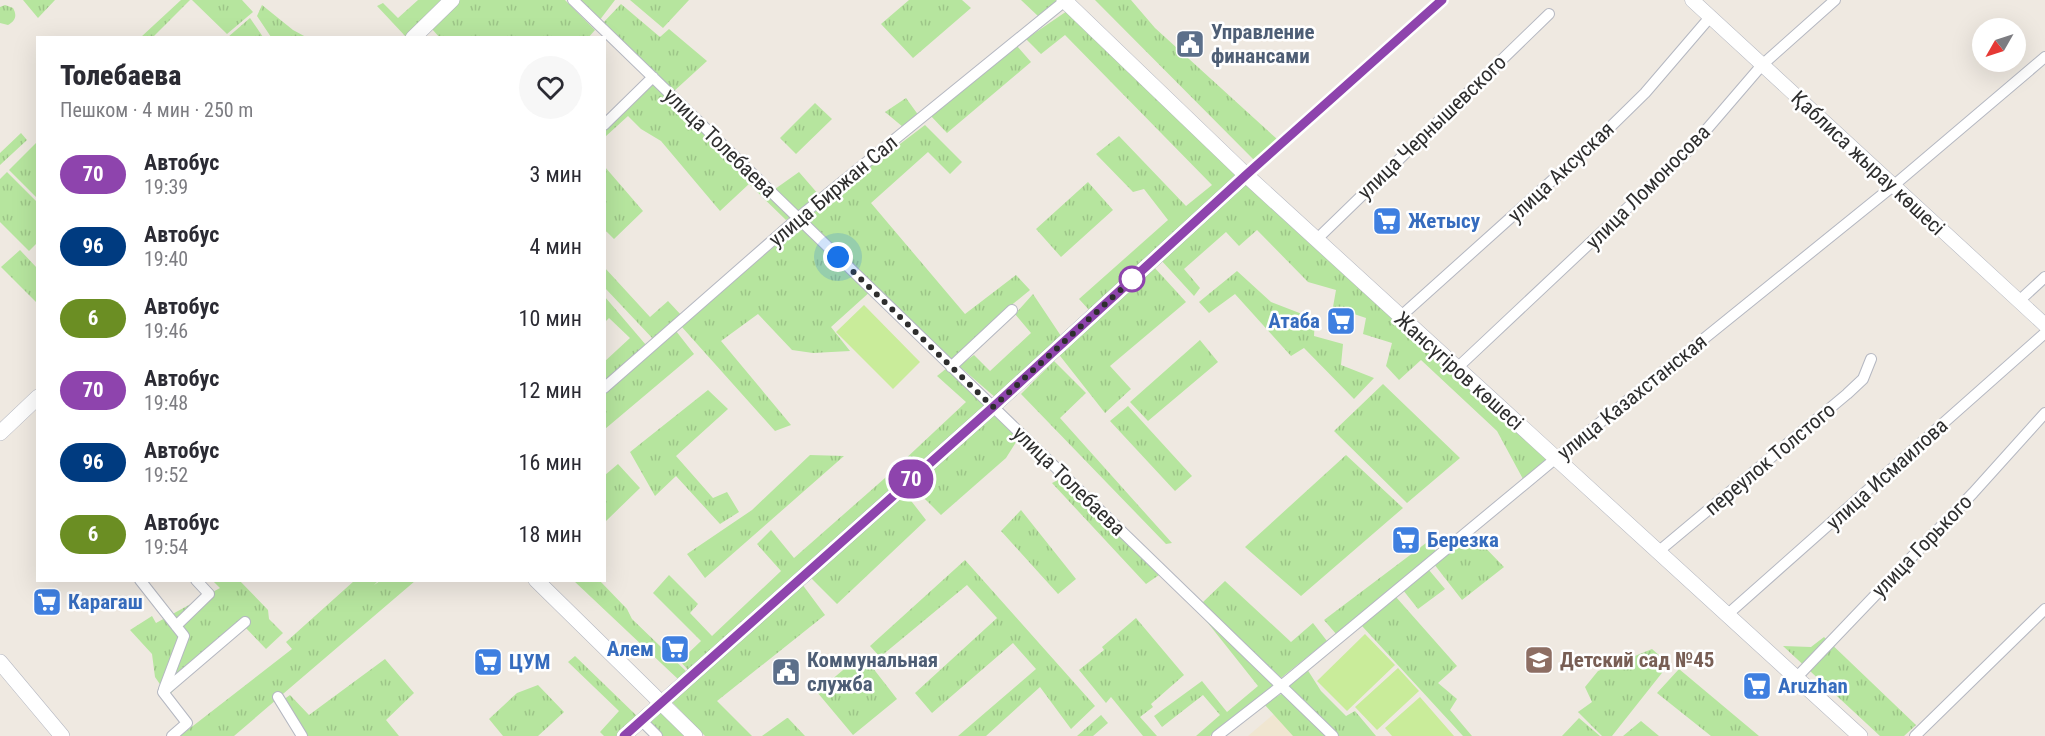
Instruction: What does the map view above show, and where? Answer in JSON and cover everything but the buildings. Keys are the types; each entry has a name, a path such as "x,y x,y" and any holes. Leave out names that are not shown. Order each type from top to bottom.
{"main road":[{"path":"415,36 452,0"},
{"name":"Жансүгіров көшесі","path":"1065,0 1316,240 1860,736"},
{"path":"0,433 36,399"},
{"path":"538,582 695,736"},
{"path":"0,662 62,736"}],"street":[{"name":"улица Толебаева","path":"573,0 1333,736"},
{"name":"улица Биржан Сал","path":"606,386 798,218 1065,0"},
{"path":"624,736 993,407 1246,175 1442,0"},
{"name":"Қаблиса жырау көшесі","path":"1692,0 2045,325"},
{"name":"улица Ломоносова","path":"1456,369 1689,150 1762,65 1835,0"},
{"name":"улица Чернышевского","path":"1316,240 1549,14"},
{"name":"улица Аксуская","path":"1400,317 1596,141 1645,93 1711,16"},
{"name":"улица Казахстанская","path":"1217,736 1893,186 2045,57"},
{"path":"606,123 652,77"},
{"path":"2019,301 2045,277"},
{"path":"951,367 1011,310"},
{"name":"улица Исмаилова","path":"1728,614 2045,333"},
{"name":"переулок Толстого","path":"1659,551 1863,379 1871,359"},
{"name":"улица Горького","path":"1797,677 1973,493 2045,413"},
{"path":"142,582 184,636 163,692"},
{"path":"176,626 209,594 198,582"},
{"path":"1915,736 2045,609"},
{"path":"163,692 245,622"},
{"path":"163,692 188,723 172,736"},
{"path":"278,698 302,736"},
{"path":"641,720 657,736"}],"shaded area":[{"path":"1283,706 1314,736 1248,736"}],"green space":[{"path":"23,0 55,0 38,18"},
{"path":"181,0 190,0 154,36 142,36"},
{"path":"192,0 242,0 253,12 227,34"},
{"path":"418,0 445,0 407,36 377,6 383,3 398,18"},
{"path":"460,0 565,0 595,30 590,36 438,36 432,29"},
{"path":"577,0 615,0 599,21"},
{"path":"630,0 689,0 663,28"},
{"path":"909,0 962,0 971,8 913,58 881,24"},
{"path":"1021,0 1058,0 1039,17"},
{"path":"1095,0 1131,0 1155,28 1277,139 1254,160"},
{"path":"621,4 660,37 669,29 707,61 673,92 601,25"},
{"path":"5,5 13,8 15,13 14,20 8,25 0,23 0,7"},
{"path":"262,5 304,36 270,36 257,16"},
{"path":"1067,11 1239,175 1090,311 1079,299 1168,220 1144,189 1133,192 1096,154 1119,136 1186,206 1212,185 1065,35 1041,54 1026,39"},
{"path":"250,18 262,36 229,36"},
{"path":"1017,46 1031,62 947,133 930,115"},
{"path":"651,80 793,216 786,220 749,184 720,211 661,141 641,129 628,116 606,136 606,126"},
{"path":"906,98 919,116 903,127 885,112"},
{"path":"815,103 832,119 796,154 780,138"},
{"path":"925,125 962,162 950,174 928,152 871,203 965,314 1016,275 1030,290 951,360 804,217"},
{"path":"21,133 27,140 0,165 0,153"},
{"path":"36,143 36,197 9,170"},
{"path":"606,168 643,211 614,239 606,231"},
{"path":"7,172 36,201 36,244 29,251 0,222 0,179"},
{"path":"799,172 819,195 796,212 775,189"},
{"path":"1088,182 1113,210 1061,257 1036,229"},
{"path":"1248,182 1549,459 1523,479 1497,431 1421,360 1399,380 1386,366 1392,343 1363,334 1366,318 1333,307 1336,290 1308,282 1257,230 1239,246 1226,232 1184,269 1200,288 1194,296 1160,259"},
{"path":"799,225 872,290 831,327 850,351 813,353 792,350 758,314 721,341 791,425 775,431 681,326"},
{"path":"20,250 36,267 36,302 1,267"},
{"path":"1154,267 1186,302 1110,366 1131,389 1105,413 1057,352"},
{"path":"606,269 650,317 668,301 682,316 654,340 606,289"},
{"path":"1237,271 1271,302 1315,319 1314,336 1343,344 1341,365 1374,378 1354,399 1304,348 1291,356 1235,294 1209,313 1199,302"},
{"path":"1033,294 1061,336 996,398 959,366 974,355 990,371 1031,333 1015,314"},
{"path":"606,298 646,345 606,381 606,360 630,338 609,318 606,321"},
{"path":"864,305 920,362 893,389 836,332"},
{"path":"676,331 694,354 606,428 606,392"},
{"path":"1200,340 1218,362 1148,421 1130,402"},
{"path":"1054,361 1086,393 1060,418 1172,543 1166,544 1021,394"},
{"path":"947,368 987,408 688,670 680,661 701,641 653,593 669,575 698,604 690,613 712,636 781,571 757,544 771,530 794,558 885,478 966,402 937,376"},
{"path":"1383,384 1460,458 1407,503 1334,431"},
{"path":"708,390 728,409 676,456 713,498 727,492 739,512 720,524 676,476 655,496 630,452"},
{"path":"1128,406 1192,476 1175,491 1110,421"},
{"path":"994,415 1018,439 1006,458 941,515 911,485"},
{"path":"810,455 844,456 705,578 687,554 752,510"},
{"path":"1346,455 1403,508 1301,596 1245,547"},
{"path":"618,464 640,488 606,521 606,474"},
{"path":"1060,479 1159,575 1146,584 1052,483"},
{"path":"905,493 926,520 837,604 811,578"},
{"path":"1021,510 1076,579 1058,594 1001,531"},
{"path":"1472,534 1504,567 1462,600 1434,564"},
{"path":"1430,540 1436,552 1337,635 1324,620"},
{"path":"965,560 1095,706 1071,729 1040,687 986,736 958,736 1036,669 1013,643 932,713 915,693 997,618 967,585 880,657 870,646"},
{"path":"1429,570 1445,589 1418,609 1403,590"},
{"path":"1225,581 1291,642 1313,623 1327,641 1281,678 1202,603"},
{"path":"214,582 241,582 268,610 269,619 283,633 266,649 242,624 168,696 155,677 152,654 130,630 152,616 156,623 220,588"},
{"path":"353,582 377,582 374,585 378,582 414,582 234,736 180,736 292,649 286,642"},
{"path":"575,582 601,582 627,609 632,619 688,673 680,681"},
{"path":"802,584 825,615 717,701 752,736 705,736 672,702"},
{"path":"1396,597 1457,666 1438,683 1457,699 1450,710 1472,736 1463,736 1362,626"},
{"path":"1200,613 1275,686 1210,736 1196,736 1220,715 1203,695 1162,727 1154,716 1202,681 1227,712 1258,686"},
{"path":"1136,618 1184,675 1151,704 1153,707 1140,717 1157,736 1143,736 1111,697 1106,703 1079,670 1104,650 1102,647"},
{"path":"1365,634 1395,665 1347,711 1317,681"},
{"path":"1824,637 1916,725 1904,736 1880,736 1783,646 1811,647"},
{"path":"1652,649 1669,664 1612,736 1602,736 1578,712 1592,702 1585,687 1598,671"},
{"path":"862,654 897,699 853,735 817,692"},
{"path":"575,656 638,717 616,736 604,736 600,732 619,711 568,662"},
{"path":"385,659 414,693 386,720 399,736 308,736 283,700 290,695 309,715"},
{"path":"1398,668 1419,691 1377,730 1355,707"},
{"path":"1307,669 1321,691 1346,716 1355,711 1376,736 1339,736 1288,685"},
{"path":"1679,669 1759,736 1711,736 1657,693"},
{"path":"538,685 564,712 538,736 503,736 489,719 517,693"},
{"path":"1283,693 1325,736 1293,736 1264,704"},
{"path":"1420,697 1454,736 1392,736 1385,728"},
{"path":"664,710 690,736 662,736 650,723"},
{"path":"1101,715 1108,723 1093,736 1077,736"},
{"path":"787,718 805,736 762,736"},
{"path":"1579,718 1600,736 1562,736"},
{"path":"1641,721 1659,736 1623,736"}],"bus line":[{"name":"70","path":"624,736 993,407 1246,175 1442,0"}],"place":[{"name":"Управление финансами","path":"1190,44"},
{"name":"Жетысу","path":"1387,221"},
{"name":"Атаба","path":"1341,321"},
{"name":"Березка","path":"1406,540"},
{"name":"Карагаш","path":"47,602"},
{"name":"Алем","path":"675,649"},
{"name":"Детский сад №45","path":"1539,660"},
{"name":"ЦУМ","path":"488,662"},
{"name":"Коммунальная служба","path":"786,672"},
{"name":"Aruzhan","path":"1757,686"}],"route":[{"path":"838,257 993,407 1138,274 1132,279"}]}
